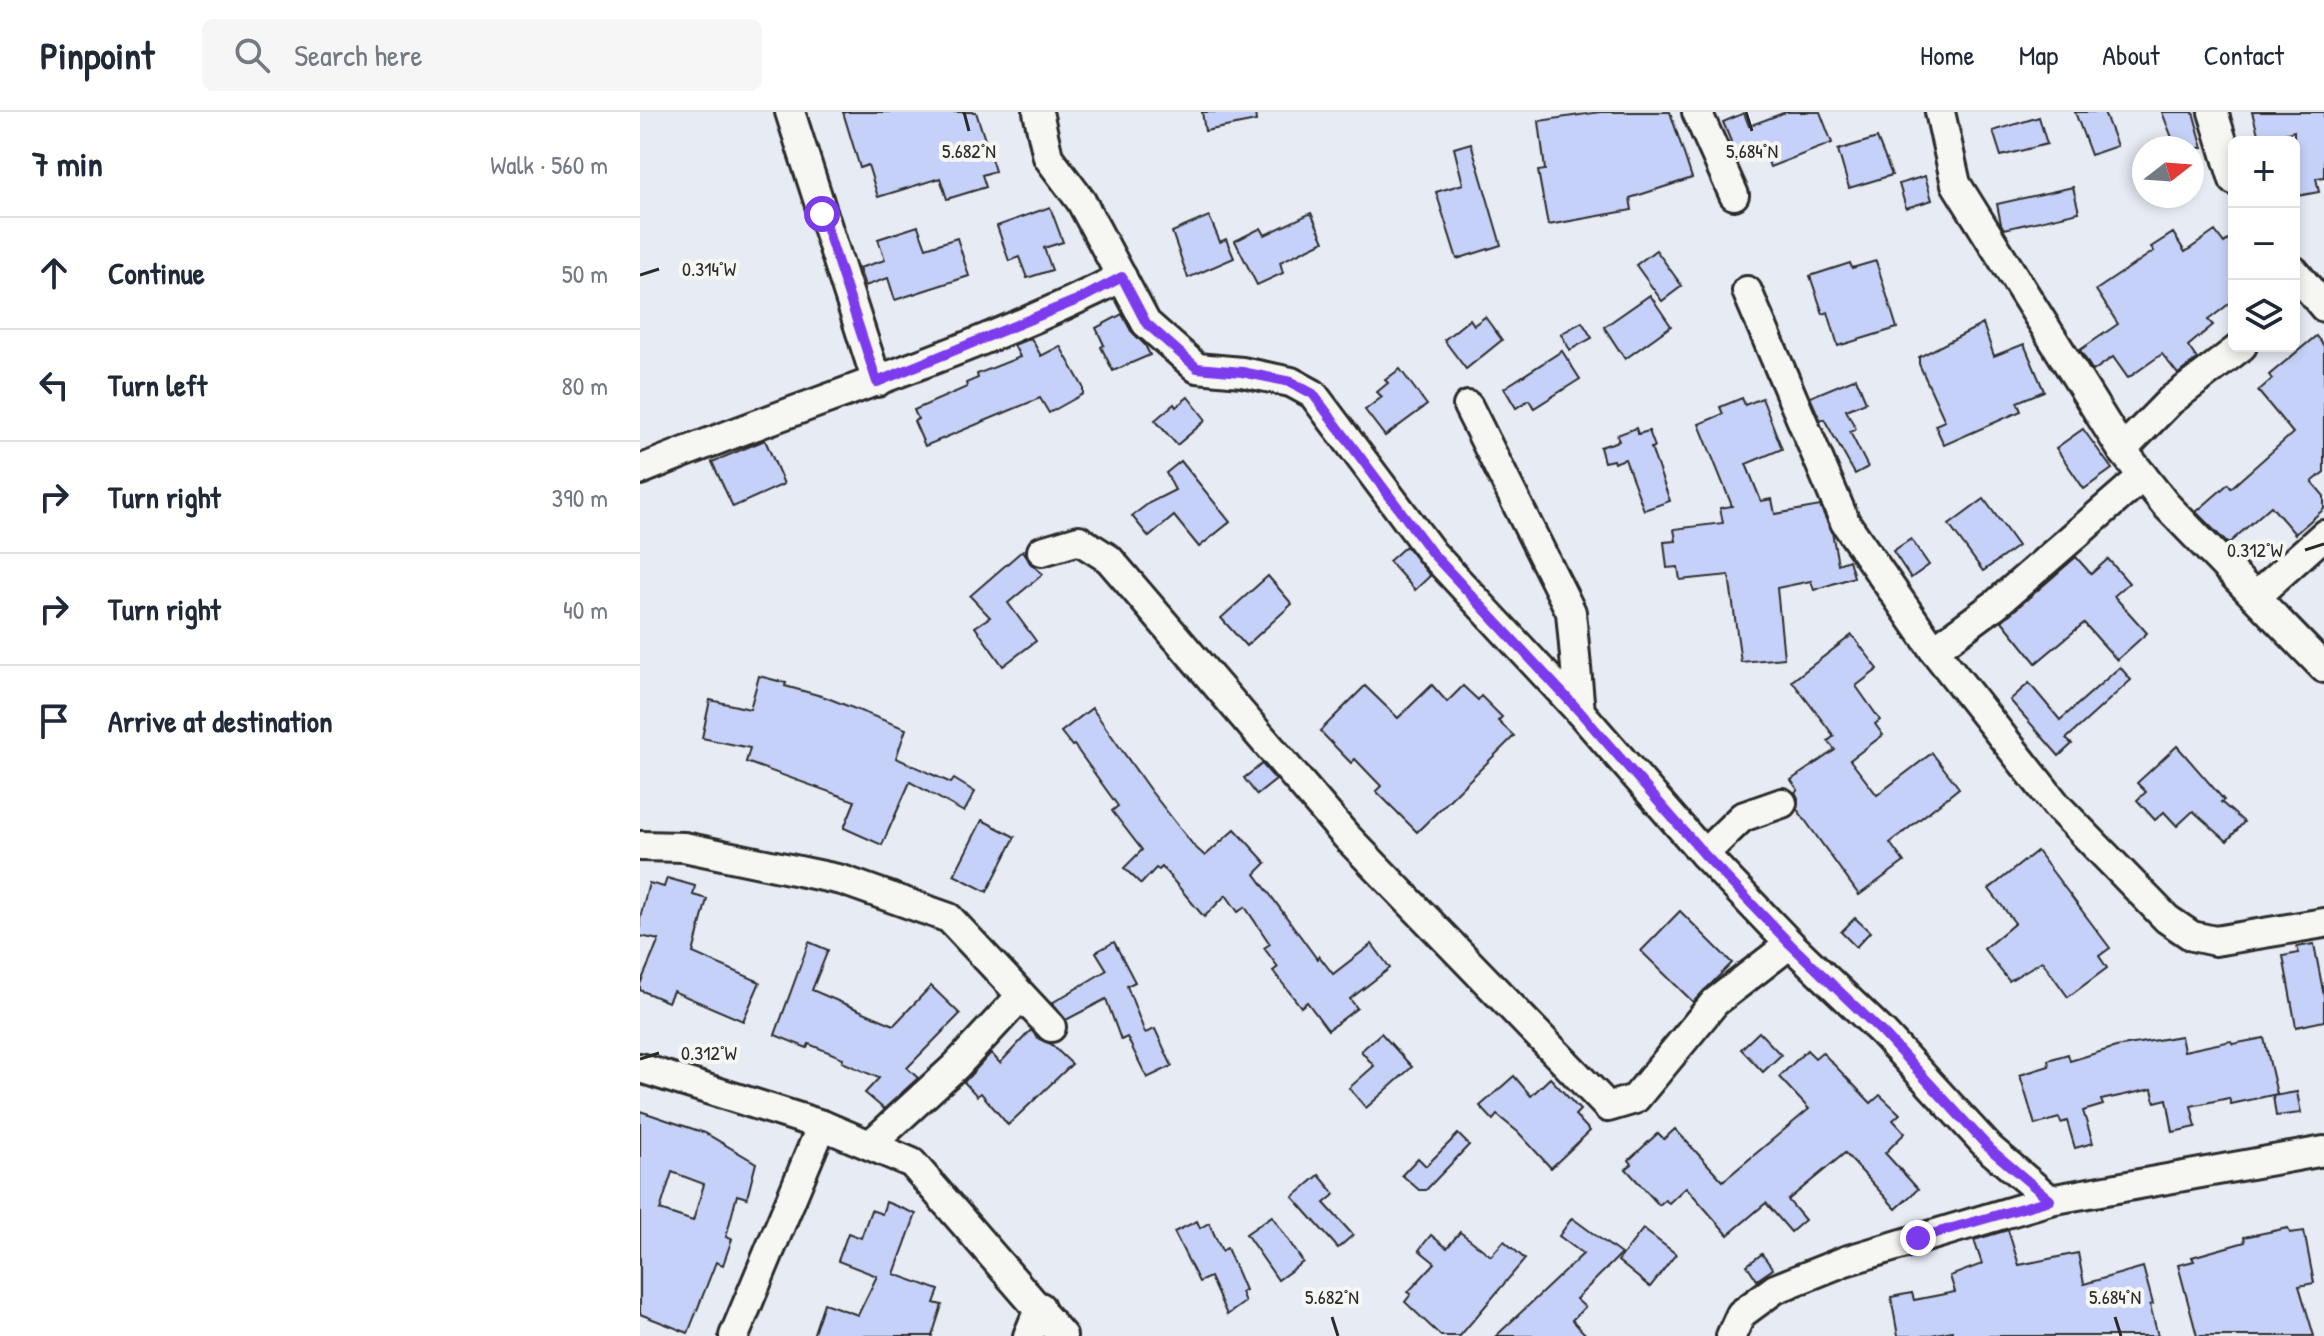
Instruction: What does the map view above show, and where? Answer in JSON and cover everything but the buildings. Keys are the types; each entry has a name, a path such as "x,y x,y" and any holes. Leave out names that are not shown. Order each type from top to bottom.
{"street":[{"path":"790,112 877,382"},
{"path":"1038,112 1048,157 1081,201 1146,323 1197,368 1242,372 1291,382 1313,394 1432,553 1580,712 1704,854 1790,944 1883,1033 1990,1149 2050,1200"},
{"path":"1697,112 1734,195"},
{"path":"1940,112 1956,184 2122,450 2166,505 2324,668"},
{"path":"2213,112 2228,161"},
{"path":"640,470 877,382 1082,298 1122,277"},
{"path":"2299,280 2310,302"},
{"path":"1747,291 1845,522 1934,650 2057,806 2167,919 2192,936 2215,941 2324,923"},
{"path":"2122,450 2170,401 2234,352"},
{"path":"1468,406 1571,612 1580,712"},
{"path":"1934,650 1996,604 2143,476"},
{"path":"2256,596 2324,535"},
{"path":"1042,551 1079,540 1109,559 1346,836 1608,1107 1635,1099 1715,1002 1790,944"},
{"path":"1704,854 1742,817 1782,803"},
{"path":"640,846 684,847 842,880 949,918 1051,1027"},
{"path":"870,1145 956,1066 1021,996"},
{"path":"640,1068 822,1125 912,1163 1062,1336"},
{"path":"734,1336 822,1125"},
{"path":"1731,1336 1741,1314 1775,1289 1845,1261 2050,1200 2324,1151"},
{"path":"1028,1336 1040,1307"}],"route":[{"path":"822,214 877,382 1082,298 1122,277 1146,323 1197,368 1242,372 1291,382 1313,394 1432,553 1580,712 1704,854 1790,944 1883,1033 1990,1149 2050,1200 1918,1238"}]}
